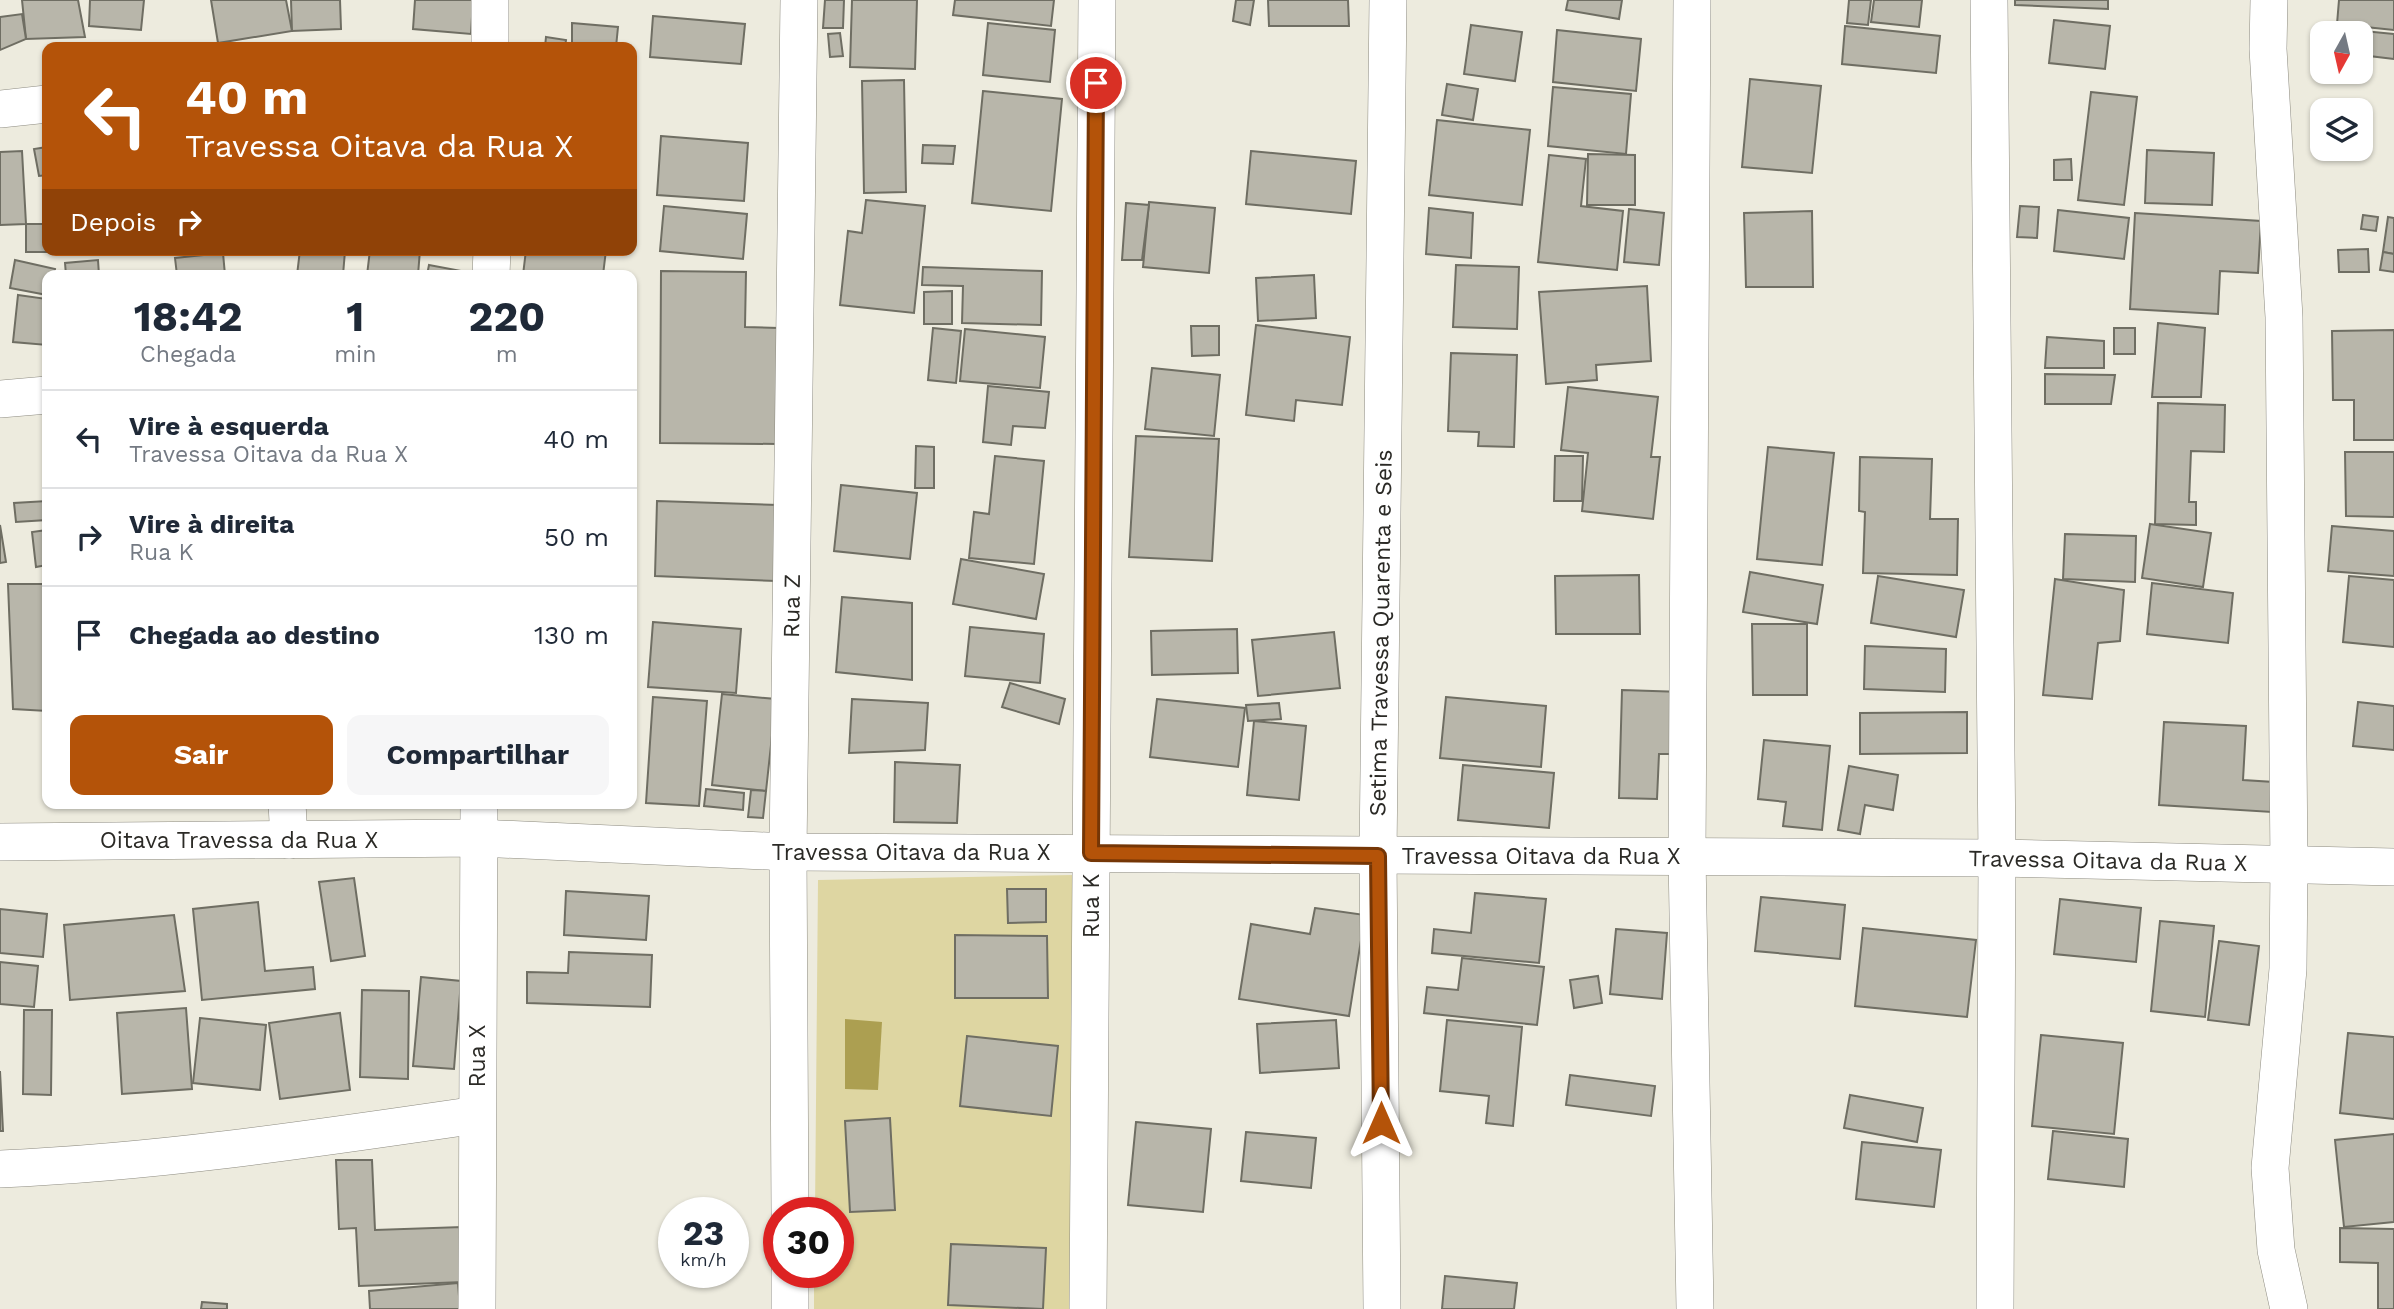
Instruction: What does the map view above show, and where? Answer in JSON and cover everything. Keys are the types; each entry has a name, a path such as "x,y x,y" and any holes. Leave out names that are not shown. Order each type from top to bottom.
{"street":[{"path":"490,0 490,42"},
{"name":"Rua Z","path":"790,1197 788,852 799,0"},
{"name":"Rua K","path":"1088,1309 1097,0"},
{"name":"Setima Travessa Quarenta e Seis","path":"1382,1309 1378,856 1388,0"},
{"path":"1692,0 1687,856 1695,1309"},
{"path":"1989,0 1997,858 1995,1309"},
{"path":"2269,0 2268,49 2284,317 2289,865 2288,969 2270,1168 2276,1250 2289,1309"},
{"path":"0,109 42,105"},
{"path":"0,399 42,395"},
{"path":"287,809 289,840"},
{"name":"Travessa Oitava da Rua X","path":"479,821 788,852 1997,858 2394,867"},
{"name":"Oitava Travessa da Rua X","path":"0,842 289,840 479,821"},
{"name":"Rua X","path":"477,1309 479,821"},
{"path":"0,1168 76,1166 262,1146 477,1115"},
{"path":"790,1288 790,1309"}],"shaded area":[{"path":"1073,875 1074,1309 814,1309 814,1288 854,1288 854,1197 815,1197 818,880"},
{"path":"845,1019 882,1022 878,1090 845,1089"}],"building":[{"path":"22,0 78,0 85,37 26,39"},
{"path":"90,0 144,0 141,30 89,26"},
{"path":"211,0 286,0 292,31 218,42"},
{"path":"291,0 340,0 341,29 292,31"},
{"path":"415,0 473,0 471,34 413,29"},
{"path":"825,0 844,0 843,28 823,28"},
{"path":"852,0 917,0 915,69 850,67"},
{"path":"955,0 1054,0 1051,26 953,15"},
{"path":"1236,0 1254,0 1250,25 1233,21"},
{"path":"1268,0 1348,0 1349,26 1269,26"},
{"path":"1568,0 1622,0 1619,19 1566,10"},
{"path":"1849,0 1871,0 1868,25 1847,23"},
{"path":"1874,0 1922,0 1919,27 1871,22"},
{"path":"2015,0 2108,0 2108,9 2015,5"},
{"path":"2339,0 2394,0 2394,30 2373,28 2373,21 2337,21"},
{"path":"22,14 26,39 0,50 0,17"},
{"path":"653,16 745,24 741,64 650,57"},
{"path":"2054,20 2110,26 2105,69 2049,63"},
{"path":"572,23 618,27 616,42 572,42"},
{"path":"988,23 1055,30 1050,82 983,75"},
{"path":"1471,25 1522,32 1515,81 1464,74"},
{"path":"1845,26 1940,36 1936,73 1842,64"},
{"path":"1557,30 1641,39 1636,91 1553,82"},
{"path":"2373,32 2394,34 2394,59 2373,56"},
{"path":"840,33 843,56 830,57 828,34"},
{"path":"546,37 566,40 566,42 546,42"},
{"path":"1750,79 1821,86 1812,173 1742,167"},
{"path":"904,80 906,192 864,193 862,81"},
{"path":"1447,84 1478,89 1473,120 1442,115"},
{"path":"1553,87 1631,94 1626,154 1548,146"},
{"path":"983,91 1062,99 1051,211 972,203"},
{"path":"2091,92 2137,97 2124,205 2078,200"},
{"path":"1437,120 1530,130 1522,205 1429,195"},
{"path":"661,136 748,143 744,201 657,195"},
{"path":"923,145 955,146 953,164 922,163"},
{"path":"42,148 42,176 39,176 34,149"},
{"path":"2147,150 2214,153 2212,205 2145,203"},
{"path":"22,151 26,224 0,225 0,152"},
{"path":"1251,151 1356,161 1351,214 1246,204"},
{"path":"1588,154 1635,155 1635,205 1587,205"},
{"path":"1549,155 1586,159 1581,206 1623,211 1617,270 1538,262"},
{"path":"2071,159 2072,180 2054,180 2054,160"},
{"path":"866,200 925,206 914,313 840,305 848,231 862,233"},
{"path":"1149,202 1215,208 1209,273 1143,267"},
{"path":"1126,203 1149,205 1142,260 1122,260"},
{"path":"664,206 747,214 743,259 660,251"},
{"path":"2020,206 2039,207 2037,238 2017,237"},
{"path":"1429,208 1473,213 1471,258 1426,254"},
{"path":"1629,209 1664,213 1659,265 1624,262"},
{"path":"2058,210 2129,218 2124,259 2054,251"},
{"path":"1812,211 1813,287 1746,287 1744,213"},
{"path":"2135,213 2261,221 2258,273 2220,271 2218,314 2130,309"},
{"path":"2363,215 2378,217 2376,231 2361,229"},
{"path":"2388,217 2394,218 2394,254 2383,252"},
{"path":"26,224 42,224 42,252 26,252"},
{"path":"2368,249 2369,272 2339,272 2338,250"},
{"path":"2383,252 2394,254 2394,272 2380,270"},
{"path":"223,256 225,270 176,270 175,258"},
{"path":"299,256 345,256 343,270 298,270"},
{"path":"369,256 420,256 418,270 368,270"},
{"path":"525,256 605,256 604,270 524,270"},
{"path":"15,260 55,269 42,270 42,294 10,288"},
{"path":"98,260 99,270 66,270 65,263"},
{"path":"429,265 456,270 428,270"},
{"path":"1456,265 1519,267 1517,329 1453,327"},
{"path":"923,267 1042,271 1041,325 962,323 963,286 922,285"},
{"path":"661,271 746,272 745,327 778,328 777,444 660,443"},
{"path":"1314,275 1316,318 1258,321 1256,278"},
{"path":"1647,286 1651,361 1596,365 1597,380 1546,384 1539,292"},
{"path":"952,291 952,324 924,324 924,292"},
{"path":"18,295 42,298 42,345 13,342"},
{"path":"2158,323 2205,328 2201,397 2152,397"},
{"path":"1256,325 1350,337 1342,405 1296,400 1294,421 1246,415"},
{"path":"1191,326 1219,326 1219,355 1192,356"},
{"path":"933,328 961,331 956,383 928,380"},
{"path":"2114,328 2135,328 2135,354 2114,354"},
{"path":"965,329 1045,337 1040,388 960,381"},
{"path":"2394,330 2394,440 2354,440 2354,400 2333,400 2332,331"},
{"path":"2047,337 2104,341 2104,368 2045,368"},
{"path":"1451,353 1517,355 1514,447 1478,446 1479,432 1448,431"},
{"path":"1152,368 1220,375 1214,436 1145,429"},
{"path":"2045,374 2115,375 2111,404 2045,404"},
{"path":"988,386 1049,392 1045,428 1013,426 1011,445 983,442"},
{"path":"1568,387 1658,397 1651,457 1660,457 1653,519 1582,511 1588,453 1561,450"},
{"path":"2158,403 2225,405 2224,452 2191,451 2189,502 2196,502 2196,525 2155,524"},
{"path":"1136,436 1219,439 1212,561 1129,557"},
{"path":"916,446 934,447 934,488 915,488"},
{"path":"1768,447 1834,453 1822,565 1757,559"},
{"path":"2345,452 2394,452 2394,517 2346,516"},
{"path":"995,456 1044,461 1034,564 969,558 974,512 989,514"},
{"path":"1555,456 1583,456 1582,501 1554,501"},
{"path":"1860,457 1932,459 1930,519 1958,519 1957,575 1863,573 1865,512 1859,511"},
{"path":"841,485 917,493 910,559 834,551"},
{"path":"42,501 42,520 16,522 14,503"},
{"path":"657,501 778,505 776,581 655,576"},
{"path":"2150,524 2211,533 2203,587 2142,578"},
{"path":"0,525 6,562 0,563"},
{"path":"2332,526 2394,531 2394,576 2328,571"},
{"path":"42,531 42,566 36,567 32,532"},
{"path":"2065,534 2136,536 2135,582 2063,579"},
{"path":"961,559 1044,574 1036,619 953,604"},
{"path":"1750,572 1823,585 1817,624 1743,612"},
{"path":"1639,575 1640,634 1556,634 1555,576"},
{"path":"1878,576 1964,590 1956,637 1871,623"},
{"path":"2349,576 2394,580 2394,647 2343,642"},
{"path":"2055,579 2124,590 2120,641 2098,643 2092,699 2043,695"},
{"path":"2152,583 2233,593 2228,643 2147,634"},
{"path":"8,584 42,584 42,711 13,709"},
{"path":"842,597 912,603 912,680 836,672"},
{"path":"653,622 741,629 736,693 648,687"},
{"path":"1752,624 1807,624 1807,695 1753,695"},
{"path":"970,627 1044,634 1040,683 965,676"},
{"path":"1237,629 1238,673 1152,675 1151,631"},
{"path":"1334,632 1340,688 1258,696 1252,640"},
{"path":"1865,646 1946,649 1945,692 1864,689"},
{"path":"1010,683 1065,699 1059,724 1002,707"},
{"path":"1622,690 1683,692 1681,754 1659,754 1657,799 1619,798"},
{"path":"722,694 776,699 766,791 712,785"},
{"path":"653,697 707,701 699,806 646,803"},
{"path":"1446,697 1546,706 1541,767 1440,758"},
{"path":"852,699 928,703 925,750 849,753"},
{"path":"1157,699 1245,708 1238,767 1150,757"},
{"path":"2358,702 2394,706 2394,750 2353,746"},
{"path":"1279,703 1281,719 1248,721 1246,705"},
{"path":"1967,712 1967,753 1860,754 1860,713"},
{"path":"1254,721 1306,726 1299,800 1247,795"},
{"path":"2164,722 2246,726 2243,780 2274,782 2272,812 2159,805"},
{"path":"1764,740 1830,746 1822,830 1783,826 1786,802 1758,799"},
{"path":"895,762 960,765 957,823 894,822"},
{"path":"1463,765 1554,773 1549,828 1458,820"},
{"path":"1849,766 1898,775 1893,810 1865,805 1860,834 1838,830"},
{"path":"706,789 744,793 743,810 704,806"},
{"path":"751,790 766,791 763,818 748,817"},
{"path":"354,878 365,956 331,961 319,882"},
{"path":"1007,889 1046,889 1046,922 1008,923"},
{"path":"566,891 649,896 646,940 564,935"},
{"path":"1475,893 1546,899 1539,963 1432,953 1434,929 1471,933"},
{"path":"1761,897 1845,905 1840,959 1755,951"},
{"path":"2060,899 2141,908 2136,962 2054,954"},
{"path":"258,902 265,971 313,967 315,989 202,1000 193,909"},
{"path":"1315,908 1365,915 1349,1016 1239,999 1251,924 1310,934"},
{"path":"0,909 47,914 43,957 0,953"},
{"path":"174,915 185,991 70,1000 64,925"},
{"path":"2160,921 2214,926 2205,1017 2151,1011"},
{"path":"1863,928 1976,940 1967,1017 1855,1006"},
{"path":"1616,929 1667,933 1662,999 1610,994"},
{"path":"955,935 1047,936 1048,998 955,998"},
{"path":"2219,941 2259,946 2249,1025 2208,1020"},
{"path":"569,952 652,955 650,1007 527,1003 527,972 568,973"},
{"path":"1462,958 1544,967 1537,1025 1424,1013 1427,987 1458,990"},
{"path":"0,962 38,966 34,1007 0,1004"},
{"path":"1598,976 1602,1003 1574,1008 1570,980"},
{"path":"421,977 461,981 454,1069 413,1066"},
{"path":"362,990 409,991 408,1079 360,1077"},
{"path":"186,1008 192,1089 122,1094 117,1013"},
{"path":"24,1010 52,1010 51,1095 23,1094"},
{"path":"340,1013 350,1090 280,1099 269,1023"},
{"path":"200,1018 266,1025 260,1090 193,1083"},
{"path":"1336,1020 1339,1068 1260,1073 1257,1024"},
{"path":"1447,1020 1522,1027 1513,1126 1486,1123 1489,1096 1440,1091"},
{"path":"2348,1033 2394,1037 2394,1119 2340,1113"},
{"path":"2041,1035 2123,1043 2114,1134 2032,1126"},
{"path":"967,1036 1058,1046 1051,1116 960,1106"},
{"path":"0,1071 3,1131 0,1131"},
{"path":"1570,1075 1655,1086 1651,1116 1566,1105"},
{"path":"1850,1095 1923,1108 1917,1142 1844,1128"},
{"path":"890,1118 895,1210 854,1212 854,1197 849,1197 845,1121"},
{"path":"1136,1122 1211,1129 1203,1212 1128,1205"},
{"path":"2053,1131 2128,1139 2124,1187 2048,1179"},
{"path":"1246,1132 1316,1138 1311,1188 1241,1181"},
{"path":"2394,1134 2394,1222 2344,1227 2335,1140"},
{"path":"1862,1142 1941,1150 1934,1207 1856,1199"},
{"path":"336,1160 372,1160 375,1230 462,1227 464,1282 359,1286 356,1228 339,1229"},
{"path":"2340,1228 2394,1229 2394,1309 2378,1309 2378,1263 2340,1262"},
{"path":"951,1244 1046,1248 1043,1309 948,1305"},
{"path":"1445,1276 1517,1283 1514,1309 1442,1309"},
{"path":"458,1283 460,1309 370,1309 369,1291"},
{"path":"202,1302 227,1304 227,1309 201,1309"}],"route":[{"path":"1096,83 1091,853 1378,856 1381,1123"}]}
